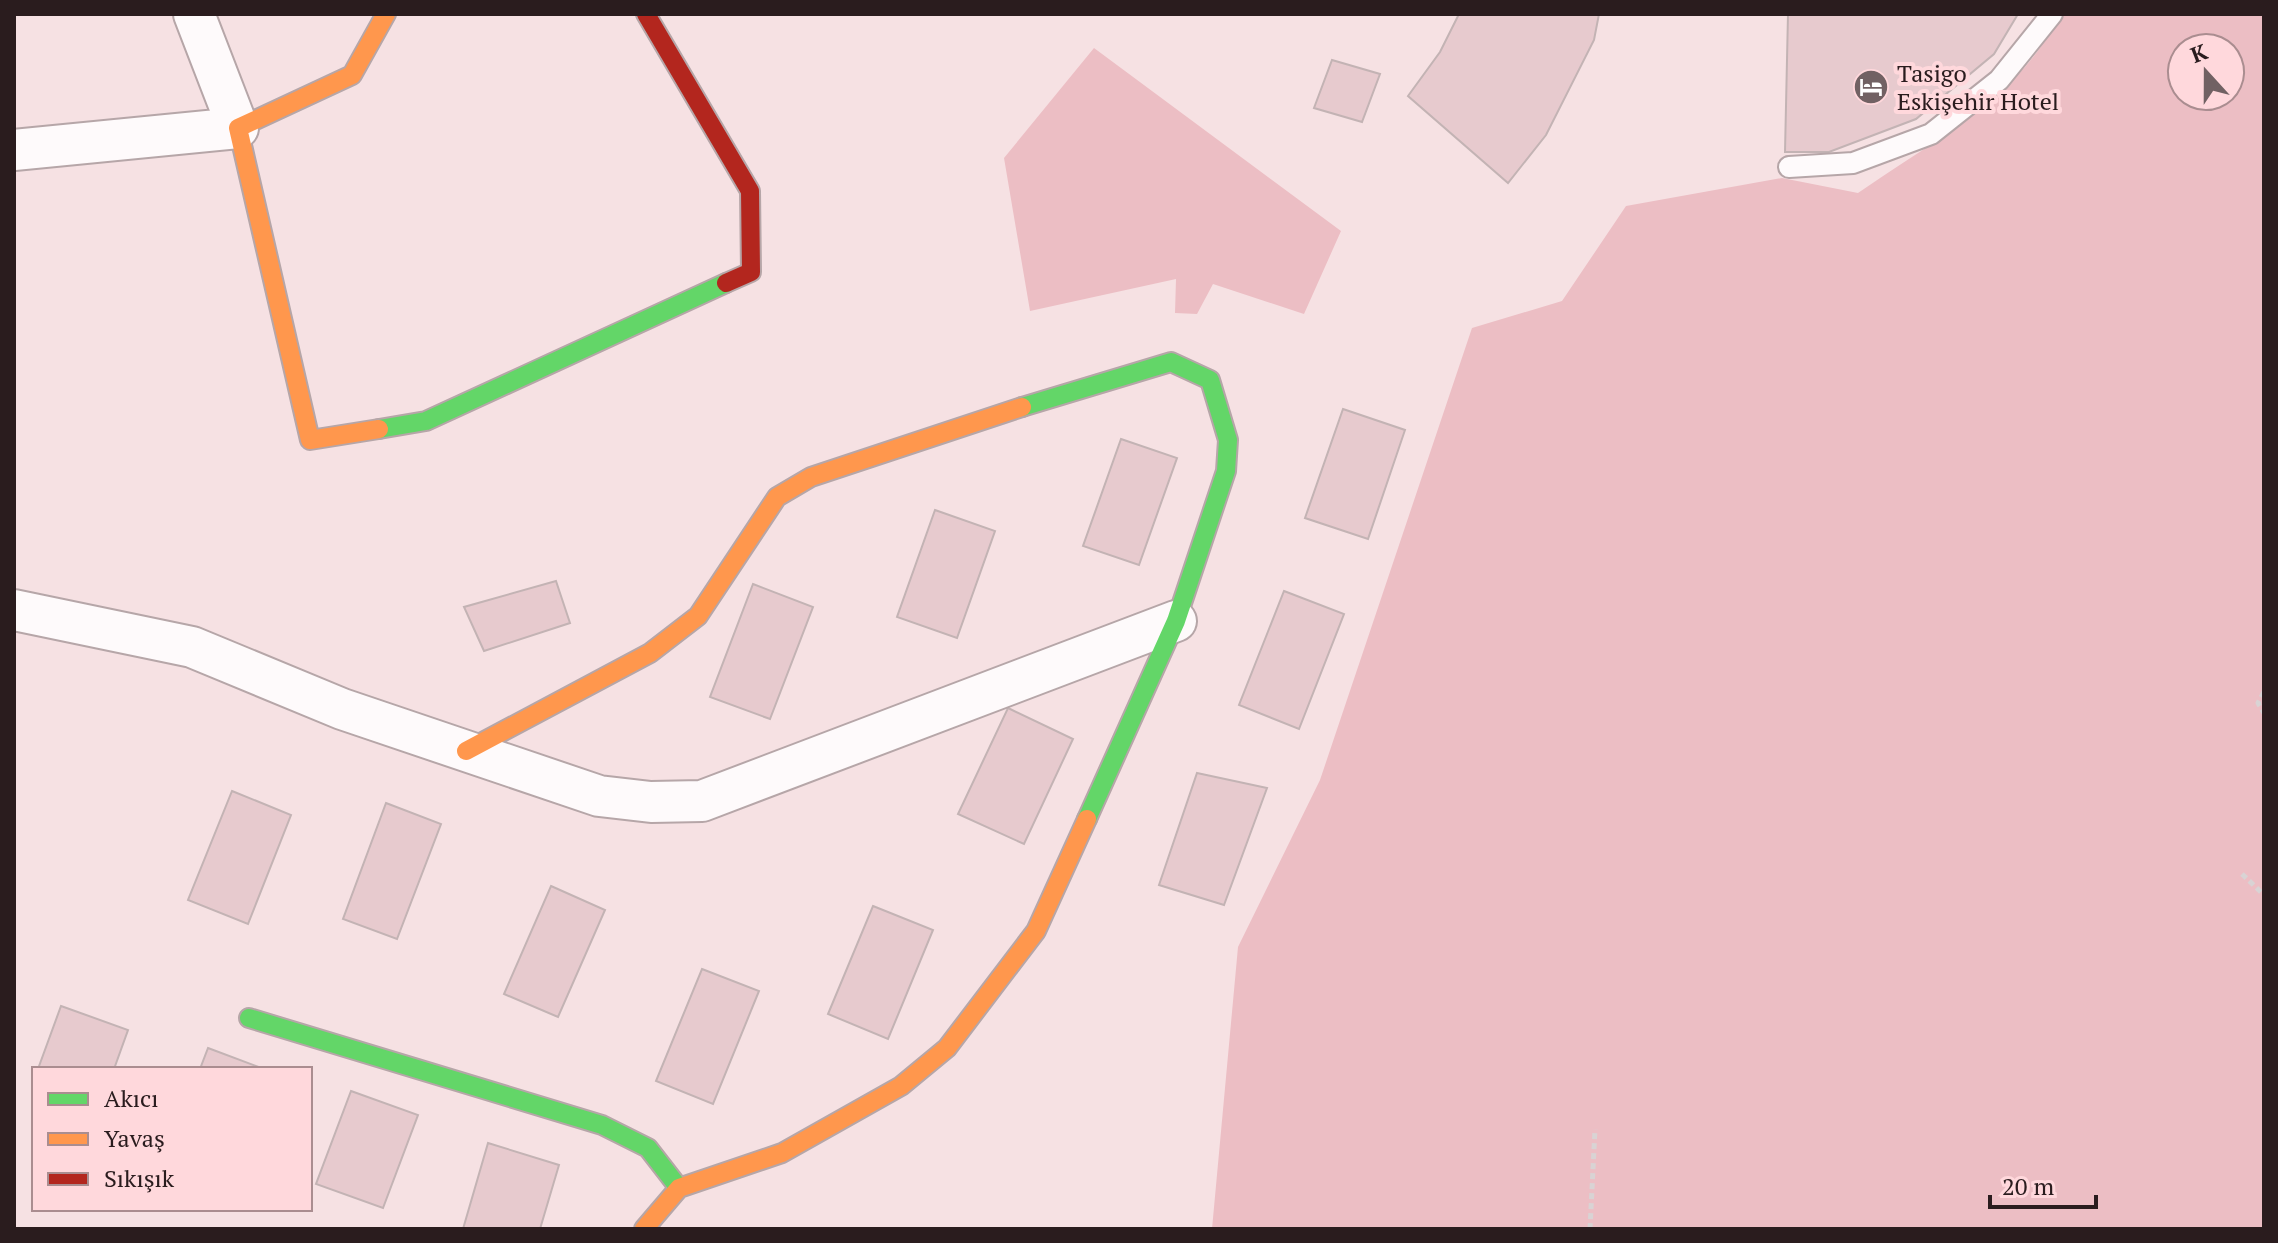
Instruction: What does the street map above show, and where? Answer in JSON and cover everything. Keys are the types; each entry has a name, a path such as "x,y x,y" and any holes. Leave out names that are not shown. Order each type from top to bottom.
{"street":[{"path":"194,14 238,128 310,440 426,421 751,272 750,191 646,14"},
{"path":"14,150 238,128 352,75 386,14"},
{"path":"466,751 650,653 698,616 777,497 811,477 1044,399 1171,362 1210,380 1228,440 1226,471 1176,621 1036,931 947,1048 901,1086 782,1153 679,1188 644,1229"},
{"path":"14,610 192,647 342,709 599,796 651,802 702,801 1176,621"},
{"path":"249,1018 602,1125 648,1148 679,1188"}],"lane":[{"path":"1789,167 1853,163 1931,134 1999,80 2052,14"}],"path":[{"path":"2264,692 2258,703 2264,713"},
{"path":"2242,874 2264,895"},
{"path":"1590,1229 1595,1129"}],"shaded area":[{"path":"2058,14 2264,14 2264,1229 1212,1229 1238,947 1320,780 1472,328 1562,301 1626,206 1782,178 1858,193 1954,129 1999,93 2046,38"},
{"path":"1094,48 1341,231 1304,314 1213,284 1197,314 1175,313 1176,279 1030,311 1004,158"}],"building":[{"path":"1459,14 1599,14 1594,40 1546,135 1508,183 1408,96 1440,52"},
{"name":"Tasigo Eskişehir Hotel","path":"1788,14 2018,14 1994,54 1916,119 1829,152 1785,152"},
{"path":"1332,60 1380,74 1362,122 1314,108"},
{"path":"1343,409 1405,430 1368,539 1305,518"},
{"path":"1121,439 1177,458 1139,565 1083,546"},
{"path":"935,510 995,531 957,638 897,617"},
{"path":"556,581 570,623 484,651 464,607"},
{"path":"753,584 813,607 770,719 710,697"},
{"path":"1284,591 1344,614 1299,729 1239,705"},
{"path":"1008,708 1073,739 1024,844 958,814"},
{"path":"1197,773 1267,788 1224,905 1159,885"},
{"path":"232,791 291,815 248,924 188,900"},
{"path":"386,803 441,824 397,939 343,919"},
{"path":"551,886 605,910 558,1017 504,994"},
{"path":"873,906 933,930 888,1039 828,1014"},
{"path":"702,969 759,991 713,1104 656,1081"},
{"path":"61,1006 128,1030 115,1067 39,1067"},
{"path":"208,1048 259,1067 201,1067"},
{"path":"351,1091 418,1115 383,1208 316,1184"},
{"path":"488,1143 559,1165 540,1229 463,1229"}],"traffic: fast":[{"path":"379,429 426,421 726,283"},
{"path":"1022,407 1171,362 1210,380 1228,440 1226,471 1176,621 1087,819"},
{"path":"249,1018 602,1125 648,1148 679,1188"}],"traffic: slow":[{"path":"379,429 310,440 238,128 352,75 386,14"},
{"path":"466,751 650,653 698,616 777,497 811,477 1022,407"},
{"path":"644,1229 679,1188 782,1153 901,1086 947,1048 1036,931 1087,819"}],"traffic: jam":[{"path":"646,14 750,191 751,272 726,283"}],"place":[{"name":"Tasigo Eskişehir Hotel","path":"1871,87"}]}
